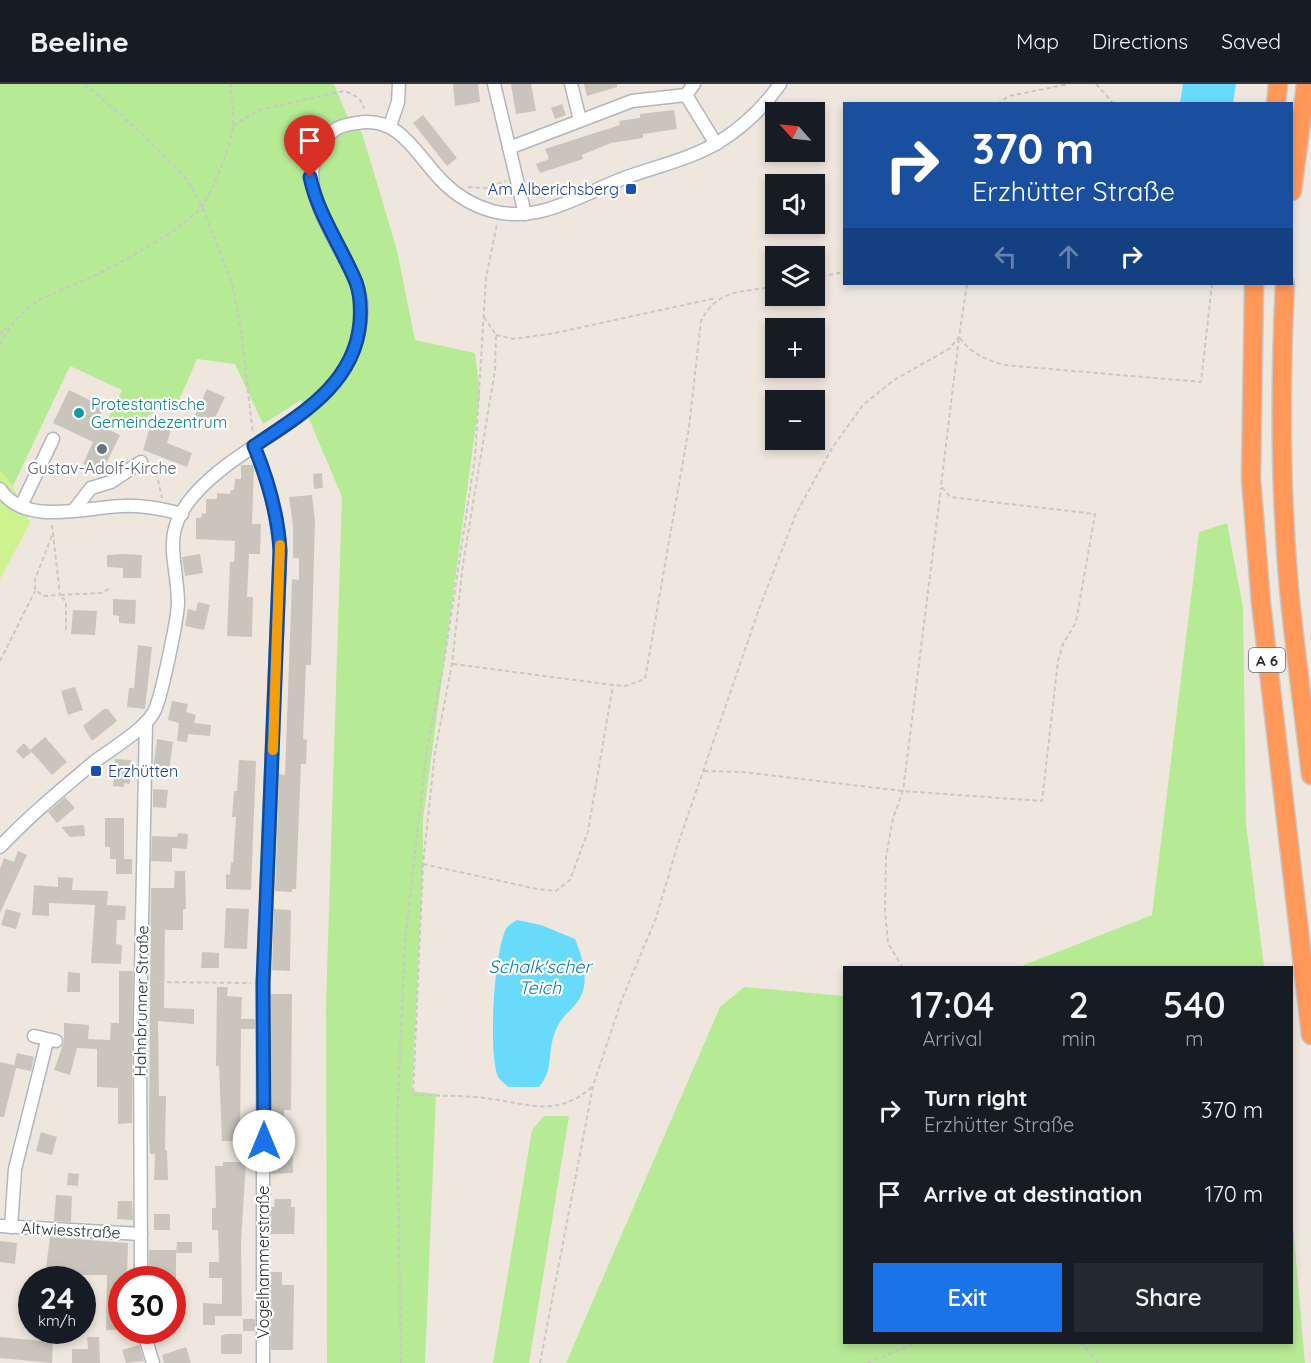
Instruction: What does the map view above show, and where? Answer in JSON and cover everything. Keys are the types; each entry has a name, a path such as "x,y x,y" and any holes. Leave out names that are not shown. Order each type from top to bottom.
{"highway":[{"path":"1275,102 1278,84"},
{"path":"1293,183 1306,84"},
{"name":"A 6","path":"1254,285 1251,479 1261,603 1311,1035"},
{"name":"A 6","path":"1285,285 1280,374 1282,473 1289,589 1311,775"}],"street":[{"path":"390,126 398,102 399,84"},
{"path":"494,84 525,214"},
{"path":"571,84 580,120"},
{"path":"660,84 664,97"},
{"path":"509,148 632,101 686,95 694,84"},
{"path":"0,847 34,813 146,722 154,712 178,602 172,545 174,531 192,497 217,471 323,396 342,373 354,351 362,304 356,283 315,198 310,177 315,157 335,129 366,121 390,126 406,138 444,183 471,202 499,213 525,214 568,203 627,177 687,158 716,144 749,119 780,84"},
{"path":"686,95 716,144"},
{"path":"21,506 53,439"},
{"name":"Vogelhammerstraße","path":"254,446 268,480 279,524 280,551 263,983 263,1363"},
{"path":"74,510 90,488 111,482 141,462"},
{"path":"0,489 13,502 21,506 51,512 125,506 182,514"},
{"name":"Hahnbrunner Straße","path":"141,1266 140,1021 146,722"},
{"path":"5,1226 15,1169 52,1041 34,1036"},
{"name":"Altwiesstraße","path":"5,1226 141,1234"},
{"path":"148,1344 153,1363"}],"path":[{"path":"86,84 141,133 189,182 202,207 232,283 241,331 254,446"},
{"path":"0,334 26,308 134,253 175,229 202,207 220,166 233,126 231,84"},
{"path":"1000,102 1009,96 1069,84"},
{"path":"1096,84 1112,102"},
{"path":"233,126 259,110 344,90 355,95 363,104 366,121"},
{"path":"444,183 486,188 517,176"},
{"path":"401,1363 397,1123 405,940 427,749 444,662 475,457 481,397 486,278 499,213"},
{"path":"825,276 843,272"},
{"path":"902,966 888,943 885,911 886,857 893,818 903,791 967,285"},
{"path":"959,337 968,350 982,359 1004,365 1201,382 1212,285"},
{"path":"496,335 514,339 555,333 765,288"},
{"path":"452,664 613,686 626,686 645,679 689,427 699,331 708,307 719,297"},
{"path":"483,315 496,335 495,370 463,564 452,664 435,752 423,864 413,1095 492,1099 514,1105 537,1107 579,1099 593,1086"},
{"path":"0,345 9,326"},
{"path":"540,1363 593,1086 622,999 656,918 676,847 759,609 796,514 832,448 863,405 894,380 949,349 959,337"},
{"path":"141,462 157,476 160,489"},
{"path":"704,771 742,772 903,791 1042,801 1059,661 1063,644 1076,622 1095,514 950,497 941,486"},
{"path":"0,661 35,590 35,579 53,533 60,595 66,602 66,630"},
{"path":"35,590 44,596 101,593 111,588"},
{"path":"423,864 537,889 556,891 570,880 588,831 613,686"},
{"path":"156,982 263,983"},
{"path":"867,1363 915,1344"},
{"path":"1084,1344 1098,1363"}],"green space":[{"path":"0,84 334,84 347,116 362,133 397,250 415,340 475,353 480,394 423,819 423,864 412,1091 436,1094 425,1363 327,1363 326,1005 342,497 301,400 263,424 235,364 197,359 177,405 160,408 128,429 108,419 122,390 70,366 13,486 0,471"},
{"path":"0,471 13,486 30,523 0,579"},
{"path":"1227,523 1243,607 1246,824 1264,966 1022,966 1152,915 1199,532"},
{"path":"744,987 843,996 843,1344 1293,1344 1293,1225 1305,1363 566,1363 720,1007"},
{"path":"544,1116 569,1116 529,1363 493,1363 532,1130"}],"water":[{"path":"1183,84 1236,84 1233,102 1180,102"},
{"name":"Schalk'scher Teich","path":"517,920 541,925 575,939 584,968 583,991 577,1003 557,1028 547,1074 539,1087 508,1087 498,1077 495,1065 493,1026 498,958 506,929"}],"building":[{"path":"453,84 478,84 480,102 455,106"},
{"path":"511,84 531,84 536,111 516,114"},
{"path":"584,84 617,84 617,87 587,96"},
{"path":"562,104 566,115 555,119 551,108"},
{"path":"674,110 677,129 643,134 643,138 611,143 582,155 583,159 540,173 536,164 549,159 545,149 620,125 619,121 640,118 640,114"},
{"path":"423,115 457,158 447,166 413,123"},
{"path":"207,389 225,397 209,430 192,422"},
{"path":"69,390 104,407 96,424 120,435 106,464 115,467 107,474 83,464 93,442 53,423"},
{"path":"151,424 171,430 167,443 192,453 187,467 143,450"},
{"path":"241,465 253,465 252,524 261,524 260,554 249,554 247,597 253,597 252,637 227,636 230,562 234,562 235,541 196,539 196,518 201,518 202,513 206,514 206,499 217,499 217,493 230,494 231,490 234,490 235,479 241,479"},
{"path":"322,473 323,488 314,489 313,474"},
{"path":"312,495 315,521 311,665 306,665 303,739 307,740 306,764 301,764 296,889 292,889 292,892 275,891 279,774 285,775 292,579 299,580 299,558 293,558 293,525 289,497"},
{"path":"200,554 203,573 185,576 182,557"},
{"path":"107,555 142,555 141,578 123,578 123,568 107,567"},
{"path":"113,599 136,600 135,624 119,623 119,616 113,615"},
{"path":"198,602 210,605 204,630 185,626 188,609 196,611"},
{"path":"73,610 97,611 95,635 71,634"},
{"path":"138,645 152,647 145,709 127,707 129,688 134,688"},
{"path":"75,687 83,710 68,715 61,691"},
{"path":"172,701 188,704 186,712 196,715 194,723 211,725 210,736 188,734 187,742 177,741 179,723 168,720"},
{"path":"104,709 108,709 117,721 92,741 83,726"},
{"path":"45,737 67,762 52,775 30,750"},
{"path":"157,739 173,742 169,772 153,770"},
{"path":"24,743 32,752 23,759 16,751"},
{"path":"115,759 131,760 130,784 124,783 124,787 113,786"},
{"path":"239,760 256,761 251,890 226,889 226,874 230,875 231,862 233,863 236,817 232,817"},
{"path":"153,789 168,790 166,808 153,807"},
{"path":"65,797 75,808 57,823 48,812"},
{"path":"105,818 124,818 124,859 132,859 132,874 116,874 116,859 110,859 110,847 105,847"},
{"path":"84,825 85,836 70,837 61,827"},
{"path":"178,833 188,834 187,849 172,848 172,862 151,861 152,836 177,837"},
{"path":"18,851 27,855 0,913 0,869 4,858 14,862"},
{"path":"175,871 185,871 186,909 183,909 183,930 165,930 164,1008 194,1009 194,1024 158,1021 159,1096 166,1096 165,1150 167,1150 168,1180 154,1180 155,1154 150,1154 149,1134 151,888 174,888"},
{"path":"58,877 73,878 72,890 108,891 107,905 126,906 125,920 117,920 116,944 122,945 121,964 91,963 95,905 49,903 49,916 32,915 34,885 58,887"},
{"path":"226,908 249,909 247,949 224,948"},
{"path":"6,909 21,913 16,929 1,925"},
{"path":"274,909 291,910 290,971 272,970"},
{"path":"202,952 219,953 219,968 201,968"},
{"path":"119,971 133,971 132,1123 118,1124 118,1088 97,1087 97,1049 77,1048 70,1075 54,1070 64,1042 64,1023 89,1025 88,1039 110,1040 111,1023 119,1023"},
{"path":"68,972 80,973 80,992 67,992"},
{"path":"217,987 228,987 227,996 242,997 241,1019 255,1019 255,1029 241,1029 240,1141 222,1141 219,1066 216,1066"},
{"path":"271,994 292,994 291,1110 284,1110 284,1136 292,1136 293,1173 271,1174"},
{"path":"17,1053 34,1057 31,1071 16,1068 4,1117 0,1117 0,1062 14,1065"},
{"path":"41,1132 57,1137 52,1155 36,1151"},
{"path":"223,1162 246,1162 241,1241 242,1316 215,1316 215,1325 203,1325 203,1303 222,1304 222,1278 209,1278 209,1262 219,1262 218,1230 212,1230 212,1208 216,1208 215,1166 223,1166"},
{"path":"68,1173 79,1174 78,1186 67,1185"},
{"path":"56,1195 72,1196 71,1222 54,1221"},
{"path":"275,1199 291,1199 291,1207 295,1207 294,1234 271,1234 271,1207 274,1207"},
{"path":"118,1201 132,1201 133,1220 117,1219"},
{"path":"154,1214 170,1214 170,1230 154,1230"},
{"path":"50,1237 128,1243 127,1266 108,1266 108,1330 106,1330 107,1275 96,1275 96,1266 46,1266"},
{"path":"0,1241 17,1243 15,1264 0,1262"},
{"path":"177,1242 192,1242 192,1253 176,1253"},
{"path":"149,1250 176,1250 176,1266 149,1266"},
{"path":"271,1272 282,1272 282,1285 294,1285 293,1350 271,1350"},
{"path":"243,1319 255,1319 255,1331 243,1331"},
{"path":"242,1334 242,1354 221,1354 221,1336"},
{"path":"0,1337 18,1339 18,1344 53,1344 52,1363 0,1358"},
{"path":"96,1337 99,1337 100,1363 72,1363 72,1349 88,1349 88,1344 96,1344"},
{"path":"139,1345 144,1361 126,1363 122,1350"},
{"path":"186,1347 191,1363 164,1363 162,1355"}],"slow traffic":[{"path":"273,750 280,545"}],"place":[{"name":"Am Alberichsberg","path":"631,189"},
{"name":"Protestantische Gemeindezentrum","path":"79,413"},
{"name":"Gustav-Adolf-Kirche","path":"102,449"},
{"name":"Erzhütten","path":"96,771"}],"route":[{"path":"264,1141 263,983 280,551 279,524 268,480 254,446 323,396 342,373 354,351 362,304 356,283 315,198 310,177"}]}
